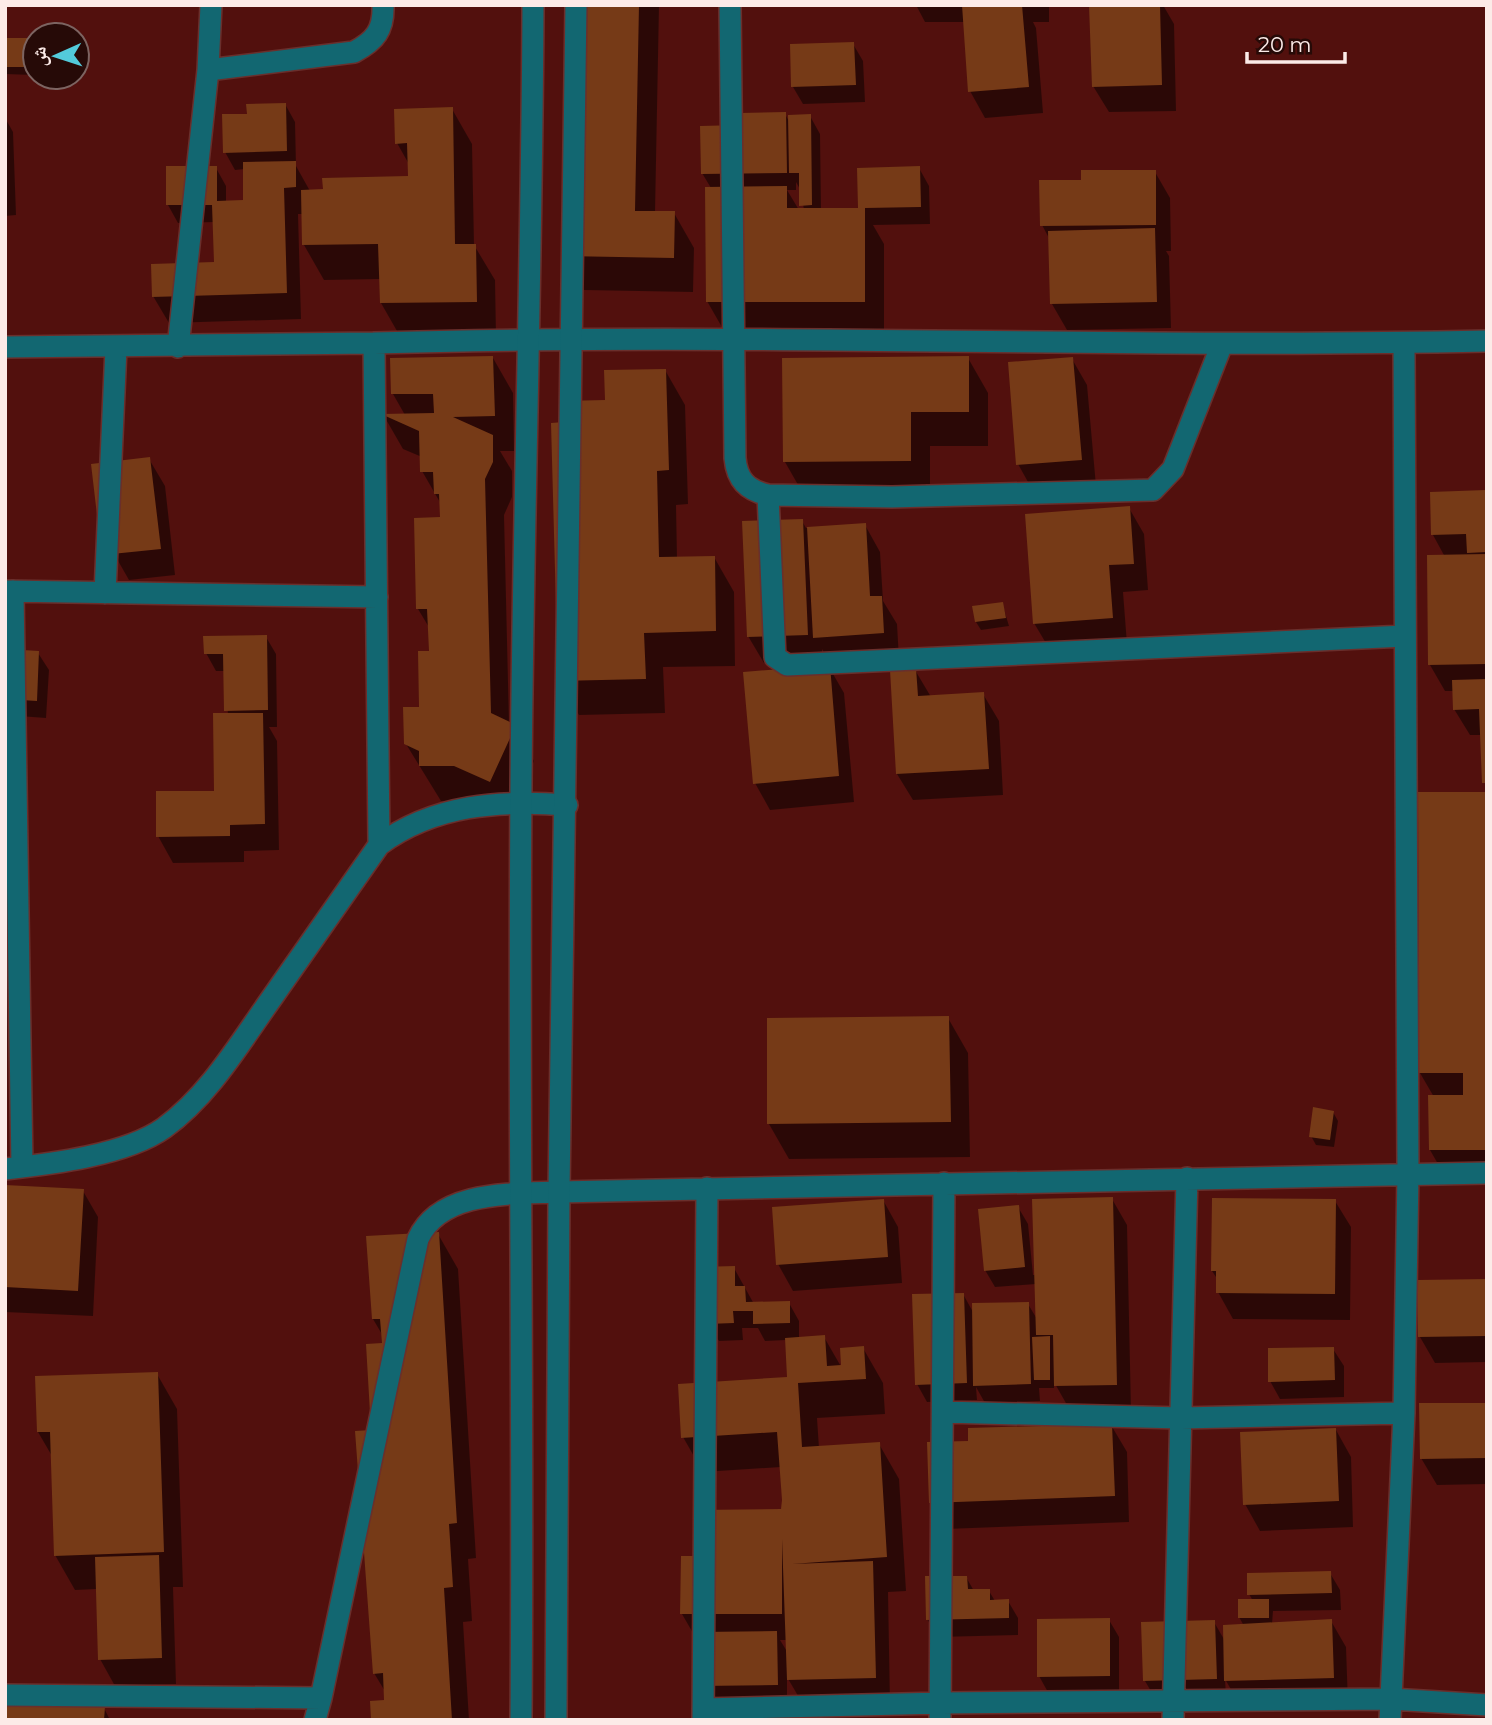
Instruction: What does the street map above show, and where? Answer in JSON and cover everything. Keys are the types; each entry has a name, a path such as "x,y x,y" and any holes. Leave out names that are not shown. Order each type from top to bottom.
{"street":[{"path":"178,347 208,69 211,5"},
{"path":"208,69 354,52 369,44 378,35 383,5"},
{"path":"521,1720 519,1193 533,5"},
{"path":"556,1720 559,1192 567,805 576,5"},
{"path":"730,5 736,470 749,489 768,495 905,496 1153,490 1173,469 1222,344"},
{"path":"5,347 116,348 530,339 1222,344 1487,341"},
{"path":"374,343 379,845"},
{"path":"1391,1709 1404,1413 1408,1173 1404,343"},
{"path":"105,593 116,348"},
{"path":"768,495 775,657 787,665 1405,636"},
{"path":"377,597 9,591 13,1168 86,1156 133,1142 162,1129 192,1102 230,1058 379,845 396,833 472,805 522,801 567,805"},
{"path":"315,1720 418,1239 425,1223 437,1213 460,1203 519,1193 1487,1173"},
{"path":"1173,1710 1186,1178"},
{"path":"940,1711 944,1183"},
{"path":"707,1188 703,1714 1391,1709 1487,1704"},
{"path":"943,1412 1181,1418 1404,1413"},
{"path":"5,1696 321,1698"}],"building":[{"path":"567,5 639,5 635,211 675,211 674,258 563,256"},
{"path":"962,5 1022,5 1029,87 968,92"},
{"path":"1089,5 1160,5 1162,85 1092,87"},
{"path":"5,38 21,38 21,67 5,67"},
{"path":"854,42 856,85 791,87 790,44"},
{"path":"286,103 287,151 223,153 222,114 247,114 246,104"},
{"path":"453,107 455,244 476,244 477,302 380,303 378,244 302,245 301,190 323,189 322,178 408,176 407,143 395,144 394,109"},
{"path":"786,112 787,173 701,174 700,126 740,125 740,113"},
{"path":"811,114 812,205 799,206 799,173 789,173 788,115"},
{"path":"296,161 296,187 284,188 287,293 152,297 151,264 214,262 212,205 166,205 166,166 217,166 217,201 243,200 243,162"},
{"path":"920,166 921,207 865,208 865,302 706,302 705,187 787,186 787,208 858,208 857,168"},
{"path":"1081,170 1156,170 1156,225 1040,226 1039,180 1081,180"},
{"path":"1155,228 1157,302 1050,304 1048,231"},
{"path":"493,356 495,416 453,417 493,435 493,462 485,479 491,713 516,725 490,782 454,766 419,766 419,751 404,744 403,707 419,707 418,651 429,651 427,609 416,609 414,518 440,517 439,494 434,494 433,472 420,472 419,431 381,414 434,413 433,394 391,394 390,358"},
{"path":"969,356 969,412 911,412 911,461 783,462 782,358"},
{"path":"1073,357 1082,460 1016,465 1008,362"},
{"path":"666,369 669,470 657,471 659,557 715,556 716,631 644,633 646,679 558,681 551,423 564,422 564,401 605,400 604,370"},
{"path":"150,457 161,549 112,554 99,532 91,464"},
{"path":"1486,490 1487,552 1467,553 1466,534 1431,535 1430,492"},
{"path":"1130,506 1134,564 1109,565 1113,618 1033,624 1025,514"},
{"path":"803,519 808,635 747,637 742,521"},
{"path":"866,523 870,596 882,596 884,633 813,638 807,527"},
{"path":"1487,554 1487,664 1428,665 1427,555"},
{"path":"1003,602 1006,618 975,622 972,606"},
{"path":"267,635 268,710 224,711 223,654 204,654 203,636"},
{"path":"5,649 39,651 37,701 5,699"},
{"path":"830,665 839,776 753,784 743,672"},
{"path":"916,668 918,696 984,692 989,769 896,774 890,670"},
{"path":"1487,679 1487,783 1482,783 1479,709 1453,710 1452,680"},
{"path":"213,713 263,713 265,824 230,825 230,836 156,837 156,791 214,791"},
{"path":"1418,792 1487,792 1487,1150 1429,1150 1428,1095 1463,1095 1463,1073 1419,1073"},
{"path":"949,1016 951,1122 767,1124 767,1018"},
{"path":"1313,1107 1334,1111 1330,1140 1309,1137"},
{"path":"5,1185 84,1189 78,1291 5,1287"},
{"path":"1113,1197 1117,1385 1054,1386 1053,1335 1036,1335 1032,1199"},
{"path":"1212,1198 1336,1199 1335,1294 1216,1293 1216,1271 1211,1271"},
{"path":"884,1199 888,1257 776,1265 772,1207"},
{"path":"1019,1205 1025,1267 984,1271 978,1209"},
{"path":"439,1232 457,1523 449,1524 453,1587 444,1588 452,1720 371,1720 370,1701 384,1700 383,1673 373,1674 355,1431 371,1430 366,1344 382,1343 380,1319 372,1319 366,1236"},
{"path":"735,1266 735,1286 745,1286 746,1302 790,1301 790,1323 753,1324 753,1311 733,1311 734,1323 707,1324 699,1267"},
{"path":"1487,1279 1487,1336 1418,1337 1417,1280"},
{"path":"964,1293 967,1383 915,1385 912,1294"},
{"path":"1029,1302 1031,1384 973,1386 972,1303"},
{"path":"825,1335 827,1366 841,1365 840,1348 864,1346 866,1379 798,1383 802,1447 880,1442 887,1557 792,1564 873,1561 876,1678 787,1680 782,1539 782,1614 680,1614 681,1556 696,1556 696,1510 781,1509 782,1500 777,1432 681,1438 678,1384 787,1377 785,1338"},
{"path":"1050,1336 1050,1380 1034,1380 1032,1337"},
{"path":"1334,1347 1335,1380 1268,1382 1268,1348"},
{"path":"158,1372 164,1552 54,1556 50,1432 37,1432 35,1376"},
{"path":"1419,1403 1487,1403 1487,1458 1420,1459"},
{"path":"1112,1424 1115,1496 929,1503 927,1442 968,1441 968,1428"},
{"path":"1336,1428 1339,1501 1243,1505 1240,1432"},
{"path":"159,1555 162,1658 98,1660 95,1557"},
{"path":"1331,1571 1332,1593 1247,1595 1247,1573"},
{"path":"925,1576 967,1576 968,1589 990,1589 990,1600 1009,1599 1009,1618 926,1620"},
{"path":"1238,1599 1269,1599 1269,1618 1238,1618"},
{"path":"1110,1618 1110,1676 1037,1677 1037,1619"},
{"path":"1332,1619 1334,1678 1224,1681 1223,1625"},
{"path":"1215,1620 1217,1679 1143,1681 1141,1622"},
{"path":"777,1631 778,1685 699,1686 699,1632"},
{"path":"5,1706 105,1707 104,1720 5,1720"}]}
